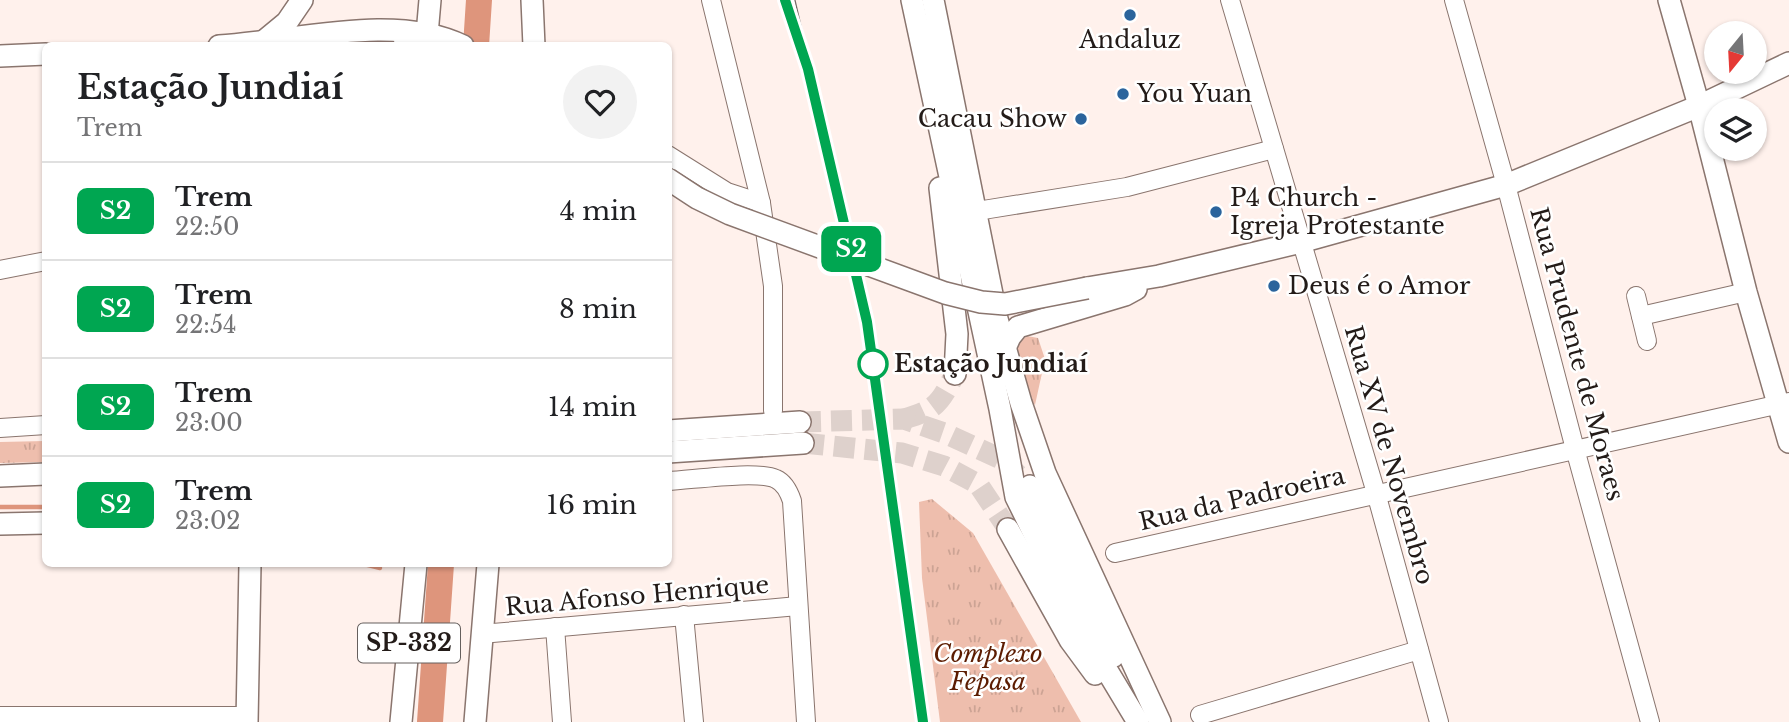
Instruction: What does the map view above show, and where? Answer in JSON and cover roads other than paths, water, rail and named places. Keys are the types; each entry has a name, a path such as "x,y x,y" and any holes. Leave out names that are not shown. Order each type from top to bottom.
{"main road":[{"path":"253,42 287,22 302,0"},
{"path":"263,42 313,34 379,31 440,40 430,0"},
{"path":"533,0 534,42"},
{"path":"912,0 1000,409 1016,497 1076,619 1138,722"},
{"path":"933,0 997,319 1021,403 1045,472 1156,713"},
{"path":"1669,0 1746,292 1784,403 1789,442"},
{"path":"379,31 399,42"},
{"path":"0,56 42,54"},
{"path":"672,182 697,198 730,214 945,293 981,302 1005,304 1159,276 1301,242 1506,185 1699,106 1789,64"},
{"path":"928,72 957,334 955,374"},
{"path":"1006,348 1018,327 1125,295 1159,276"},
{"path":"672,431 800,422"},
{"path":"672,452 803,443"},
{"path":"0,476 42,474"},
{"path":"1030,486 1087,608 1130,684 1156,713"},
{"path":"0,524 42,523"},
{"path":"1008,529 1070,640 1130,722"},
{"path":"247,719 250,567"},
{"name":"SP-332","path":"401,722 416,567"},
{"name":"SP-332","path":"475,722 488,567"}],"street":[{"path":"711,0 761,203 773,286 773,411"},
{"name":"Rua XV de Novembro","path":"1230,0 1376,493 1439,722"},
{"name":"Rua Prudente de Moraes","path":"1454,0 1650,722"},
{"path":"977,211 1127,187 1274,149"},
{"path":"672,158 727,192 761,203"},
{"path":"0,270 42,262"},
{"path":"1641,316 1746,292"},
{"path":"1636,296 1647,341"},
{"name":"Rua da Padroeira","path":"1115,553 1784,403"},
{"path":"0,428 42,425"},
{"path":"672,481 758,475 776,479 787,488 792,501 806,722"},
{"name":"Rua Afonso Henrique","path":"481,634 798,606"},
{"path":"684,615 694,722"},
{"path":"555,627 562,722"},
{"path":"1200,715 1419,650"},
{"path":"0,716 247,719"}],"waterway":[{"path":"476,42 479,0"},
{"path":"0,507 42,507"},
{"path":"376,567 380,568"},
{"path":"430,722 441,567"}],"tunnel":[{"path":"904,419 924,412 936,404 955,374"},
{"path":"800,422 904,419 944,433 1001,459 1018,475"},
{"path":"803,443 902,453 944,466 978,484 1008,529"}],"railway":[{"path":"792,0 867,322 923,722"}],"train":[{"name":"S2","path":"785,0 808,69 867,322 923,722"}],"place":[{"name":"Andaluz","path":"1130,15"},
{"name":"You Yuan","path":"1123,94"},
{"name":"Cacau Show","path":"1081,119"},
{"name":"P4 Church - Igreja Protestante","path":"1216,212"},
{"name":"Deus é o Amor","path":"1274,286"},
{"name":"Estação Jundiaí","path":"873,364"}],"park label":[{"name":"Complexo Fepasa","path":"988,668"}]}
